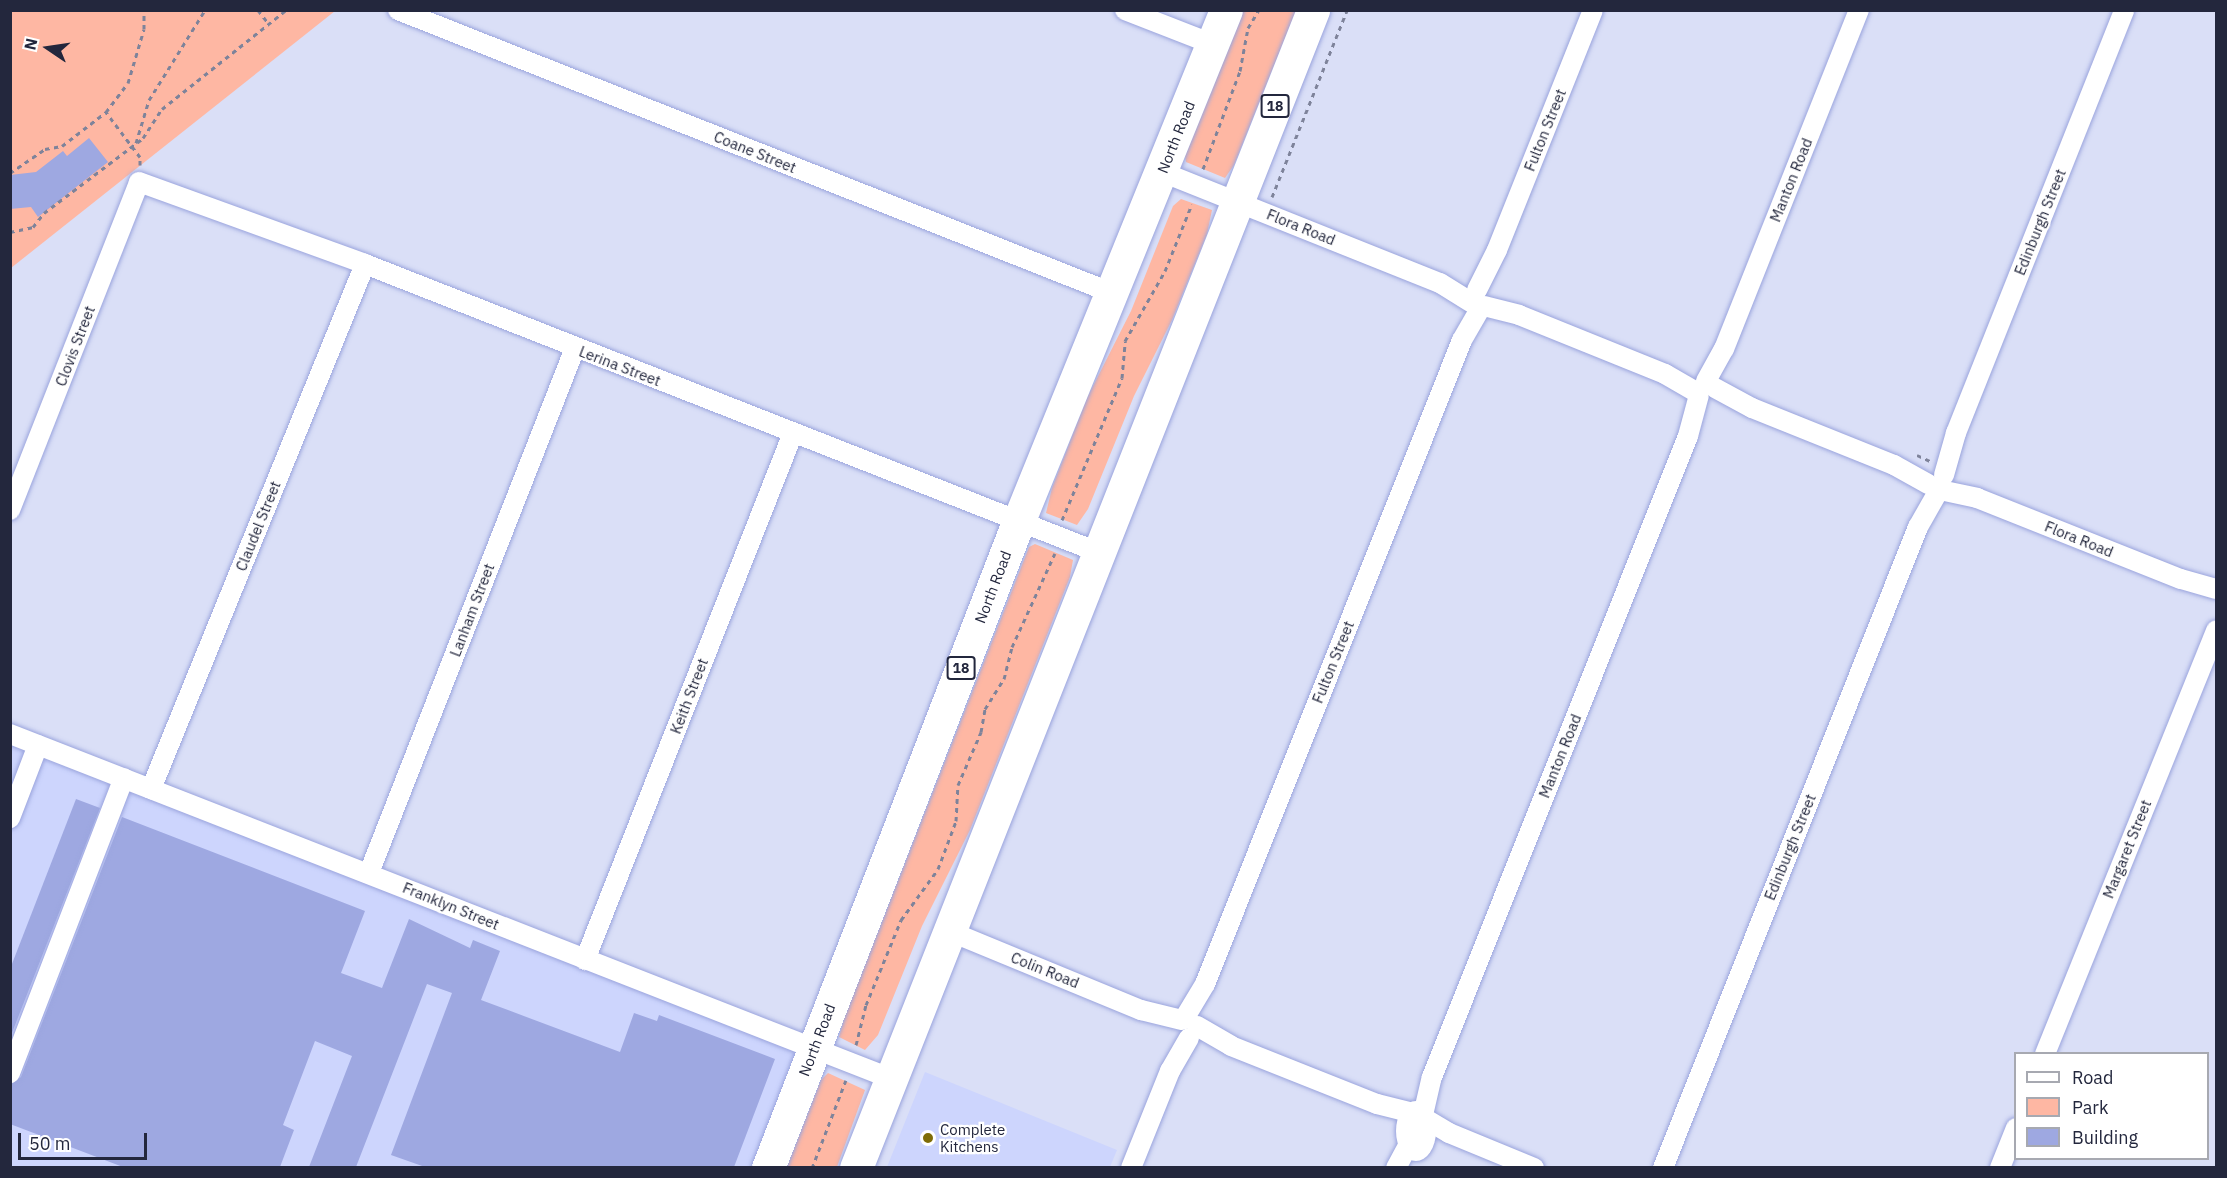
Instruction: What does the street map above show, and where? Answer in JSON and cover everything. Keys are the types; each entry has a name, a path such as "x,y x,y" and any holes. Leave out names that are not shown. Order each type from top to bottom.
{"highway":[{"name":"North Road","path":"768,1167 1019,520 1226,10"},
{"name":"18","path":"856,1167 1313,10"}],"street":[{"name":"Coane Street","path":"398,10 1112,293"},
{"path":"1125,10 1212,44"},
{"name":"Fulton Street","path":"1131,1167 1593,10"},
{"name":"Manton Road","path":"1396,1166 1859,10"},
{"name":"Edinburgh Street","path":"1663,1167 2124,10"},
{"name":"Flora Road","path":"1162,172 1894,465 1937,479 1977,498 2181,579 2217,589"},
{"name":"Lerina Street","path":"139,182 364,264 1100,553"},
{"name":"Clovis Street","path":"10,510 139,182"},
{"name":"Claudel Street","path":"152,789 364,264"},
{"name":"Lanham Street","path":"369,873 575,348"},
{"name":"Keith Street","path":"585,960 793,433"},
{"name":"Flora Road","path":"2181,579 2217,600"},
{"name":"Margaret Street","path":"2045,1052 2213,637 2217,616"},
{"name":"Franklyn Street","path":"10,734 892,1079"},
{"path":"10,818 38,745"},
{"path":"10,1073 124,778"},
{"name":"Colin Road","path":"949,932 1534,1167"},
{"path":"2000,1167 2014,1133"}],"path":[{"path":"10,173 45,150 62,146 106,112 128,83 144,28 144,10"},
{"path":"136,143 149,100 205,10"},
{"path":"258,10 269,23"},
{"path":"10,232 33,227 44,213 136,143 162,109 286,10"},
{"path":"812,1167 851,1063 866,1005 901,920 938,869 956,821 957,785 981,732 985,709 1004,679 1012,648 1055,555 1064,512 1122,378 1125,341 1165,271 1240,71 1248,28 1259,10"},
{"path":"1282,202 1271,198 1347,10"},
{"path":"106,112 132,146"},
{"path":"1916,455 1937,479"}],"shaded area":[{"path":"10,745 798,1052 752,1167 11,1167"},
{"path":"925,1072 1117,1150 1110,1167 887,1167"}],"green space":[{"path":"11,10 335,11 11,268"},
{"path":"1240,11 1296,11 1234,165 1225,178 1186,162 1185,156"},
{"path":"1181,199 1212,210 1207,234 1172,320 1134,396 1088,509 1077,525 1046,513 1052,488 1087,398 1131,311 1173,206"},
{"path":"1035,544 1073,560 1070,577 970,830 922,926 878,1035 865,1050 839,1037 844,1019 1029,547"},
{"path":"828,1073 865,1090 837,1167 787,1167 821,1080"}],"building":[{"path":"89,138 108,162 38,217 31,207 10,209 10,175 36,172 63,151 67,156"},
{"path":"76,799 100,808 10,1038 10,969"},
{"path":"122,817 365,911 341,973 382,988 409,919 470,948 473,940 500,951 481,1000 620,1052 634,1013 657,1021 659,1015 775,1059 734,1167 425,1167 391,1155 452,993 427,984 356,1167 309,1167 352,1056 315,1041 283,1125 294,1130 280,1167 123,1167 10,1124 10,1085 21,1077"}],"place":[{"name":"Complete Kitchens","path":"928,1138"}]}
